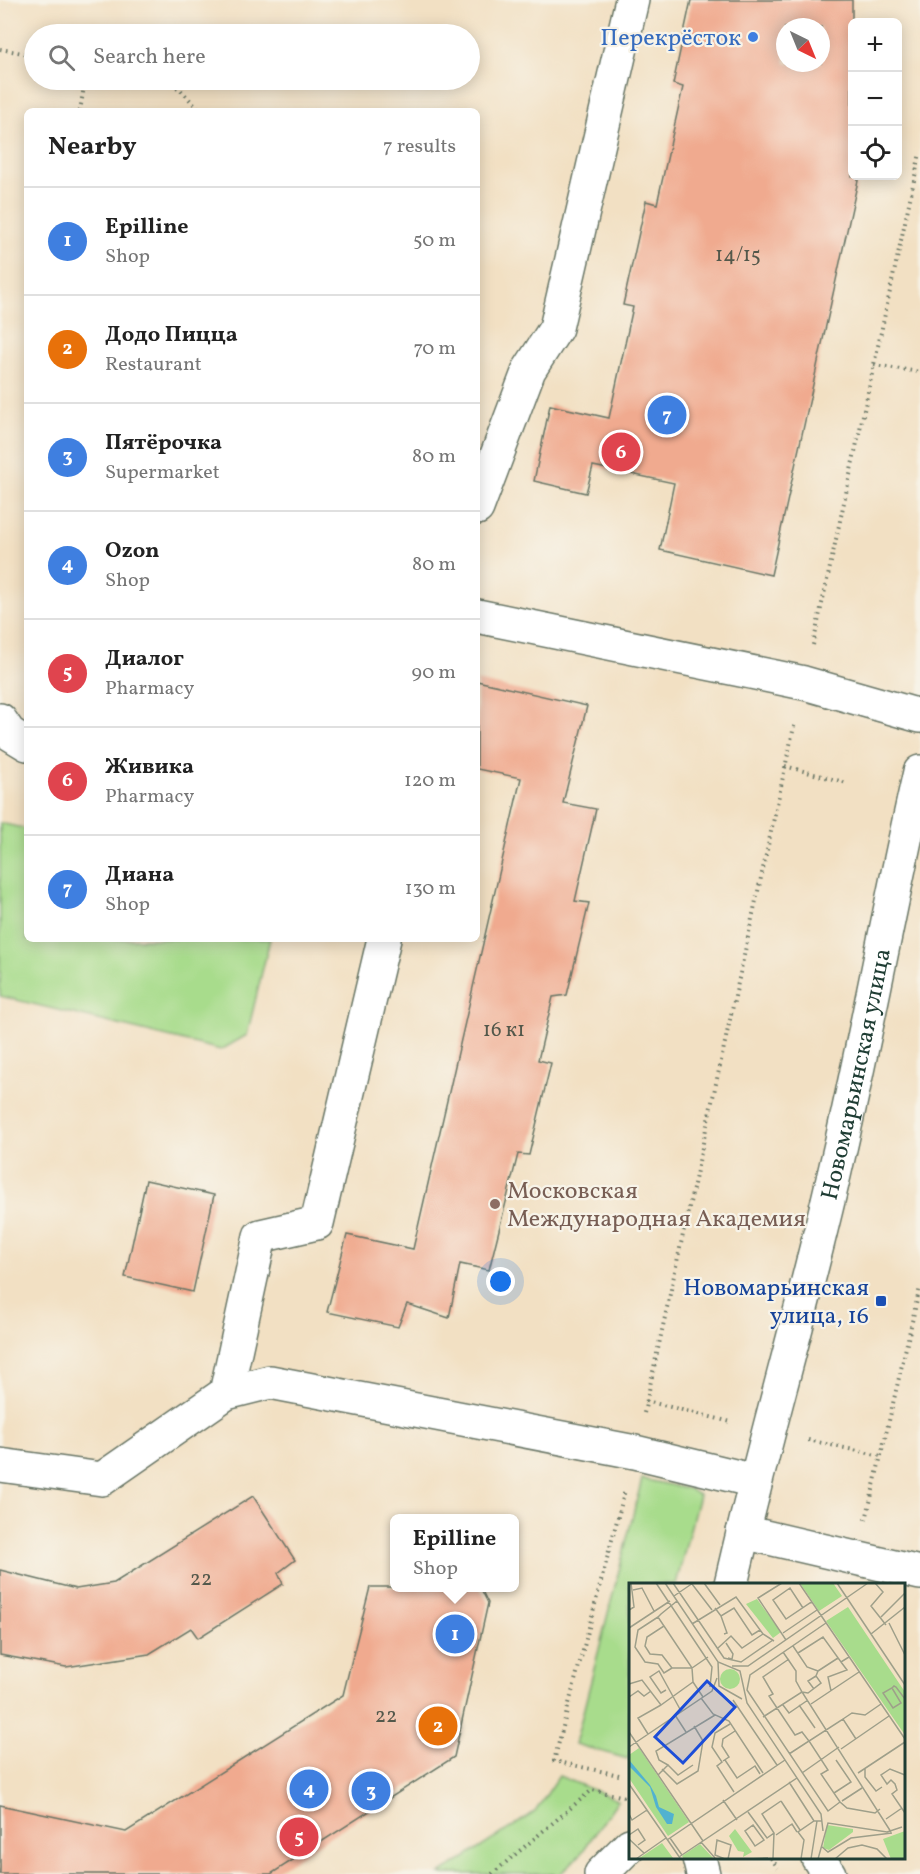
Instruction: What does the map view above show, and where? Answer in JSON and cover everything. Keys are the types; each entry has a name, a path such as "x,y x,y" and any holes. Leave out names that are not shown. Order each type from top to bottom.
{"street":[{"path":"480,500 529,370 556,328 632,0"},
{"path":"480,617 804,683 920,716"},
{"path":"0,720 9,733 24,742"},
{"name":"Новомарьинская улица","path":"731,1583 755,1481 907,894 920,772"},
{"path":"226,1393 260,1236 317,1223 383,942"},
{"path":"0,1465 102,1479 226,1393 270,1382 635,1452 755,1481"},
{"path":"743,1532 920,1573"},
{"path":"601,1874 629,1846"},
{"path":"699,1859 703,1874"},
{"path":"819,1859 829,1874"}],"path":[{"path":"0,49 24,53"},
{"path":"80,108 83,90"},
{"path":"181,90 197,108"},
{"path":"619,1775 554,1761 635,1452 920,153"},
{"path":"874,365 920,372"},
{"path":"785,766 847,783"},
{"path":"857,1558 920,1287"},
{"path":"492,1874 592,1790 629,1798"}],"green space":[{"path":"0,823 24,828 24,942 269,942 247,1035 221,1050 0,996"},
{"path":"642,1479 689,1489 699,1495 676,1583 629,1583 628,1759 575,1744"},
{"path":"559,1776 618,1800 580,1855 560,1874 440,1874 535,1812"}],"building":[{"path":"691,0 852,0 852,18 848,18 848,180 858,180 771,575 660,550 674,483 593,466 586,493 534,481 550,405 609,418 633,307 623,305 646,201 657,204 683,87 673,84"},
{"path":"480,682 587,706 563,803 596,809 575,901 589,903 567,995 553,997 538,1060 551,1063 529,1155 518,1154 489,1270 460,1264 449,1318 407,1304 398,1327 327,1312 347,1235 413,1249 521,778 480,770"},
{"path":"146,1180 214,1195 193,1292 125,1277"},
{"path":"253,1496 295,1560 278,1573 283,1584 198,1638 191,1628 149,1654 66,1667 0,1655 0,1570 76,1589 114,1583"},
{"path":"370,1587 390,1587 390,1592 482,1592 488,1603 454,1757 271,1874 0,1874 0,1805 126,1832 343,1695"}],"place":[{"name":"Перекрёсток","path":"753,37"},
{"name":"Диана","path":"667,415"},
{"name":"Живика","path":"621,452"},
{"name":"Московская Международная Академия","path":"495,1204"},
{"name":"Новомарьинская улица, 16","path":"881,1301"},
{"name":"Epilline","path":"455,1634"},
{"name":"Додо Пицца","path":"438,1726"},
{"name":"Ozon","path":"309,1789"},
{"name":"Пятёрочка","path":"371,1791"},
{"name":"Диалог","path":"299,1837"}]}
